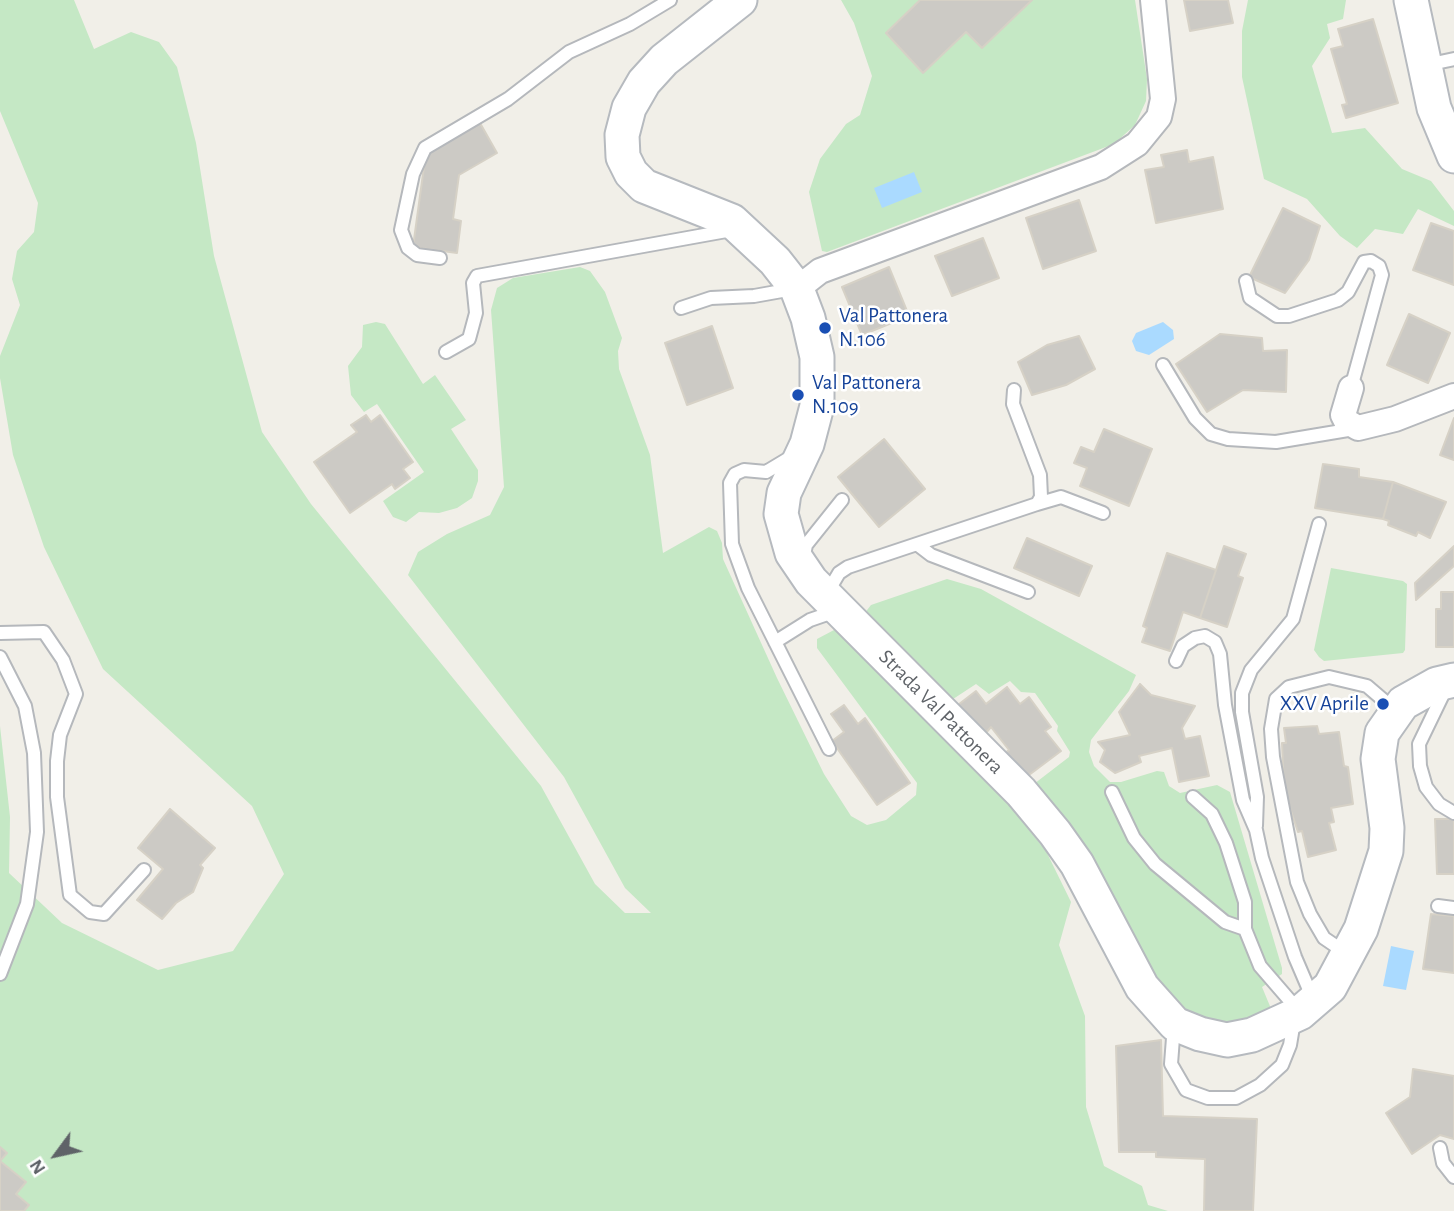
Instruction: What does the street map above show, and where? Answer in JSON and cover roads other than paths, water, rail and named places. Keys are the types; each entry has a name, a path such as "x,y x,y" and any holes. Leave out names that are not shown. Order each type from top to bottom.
{"street":[{"name":"Strada Val Pattonera","path":"740,0 664,60 644,82 629,108 622,135 623,157 631,173 644,186 713,211 743,229 775,261 797,289 808,318 817,357 817,407 807,444 783,493 781,514 786,539 801,567 832,603 1021,792 1055,833 1077,864 1142,987 1175,1024 1200,1034 1227,1040 1252,1035 1303,1011 1330,987 1350,955 1372,902 1386,851 1387,828 1379,777 1378,746 1382,733 1396,711 1414,695 1452,680"},
{"path":"797,289 820,271 1101,167 1137,144 1159,117 1163,99 1153,0"},
{"path":"1411,0 1440,62 1434,108 1454,156"},
{"path":"1351,388 1343,415 1346,421 1358,428 1395,419 1454,396"}],"lane":[{"path":"440,258 417,255 408,248 401,230 410,184 425,148 508,99 569,52 630,24 670,0"},
{"path":"446,352 469,339 476,313 472,283 477,276 743,229"},
{"path":"1246,281 1250,298 1277,316 1289,316 1338,300 1348,292 1364,262 1371,261 1379,266 1382,275 1351,388"},
{"path":"681,308 711,298 754,296 797,289"},
{"path":"1163,365 1195,418 1211,434 1228,439 1276,442 1358,428"},
{"path":"1014,390 1013,404 1040,475 1041,497 1037,504"},
{"path":"807,444 779,466 766,472 744,470 734,474 730,483 732,544 736,562 829,749"},
{"path":"775,642 832,603 839,573 848,567 1061,496 1103,513"},
{"path":"801,567 806,544 842,500"},
{"path":"1256,830 1257,797 1242,712 1244,686 1251,670 1293,619 1318,524"},
{"path":"918,545 931,555 1027,592"},
{"path":"0,633 44,632 63,660 76,694 60,735 57,761 57,797 70,895 90,912 104,914 144,870"},
{"path":"1175,1024 1171,1064 1186,1090 1208,1098 1236,1098 1260,1085 1282,1065 1303,1011 1295,957 1262,858 1256,830 1243,800 1225,705 1220,654 1215,642 1205,636 1195,638 1184,646 1176,661"},
{"path":"0,657 25,706 34,753 37,832 27,904 0,974"},
{"path":"1350,955 1324,938 1315,925 1297,881 1275,770 1271,729 1274,708 1281,691 1329,677 1367,685 1396,711"},
{"path":"1452,680 1419,744 1420,766 1426,787 1439,804 1454,813"},
{"path":"1112,792 1134,838 1155,864 1225,922 1245,929"},
{"path":"1193,797 1212,814 1226,843 1245,902 1245,929 1260,966 1303,1011"},
{"path":"1438,906 1454,908"},
{"path":"1440,1148 1443,1163 1454,1177"}],"water":[{"path":"914,172 922,192 882,208 874,188"},
{"path":"1163,322 1173,330 1174,339 1149,355 1136,351 1132,341 1136,333"},
{"path":"1391,946 1414,951 1406,990 1383,986"}],"place":[{"name":"Val Pattonera N.106","path":"825,328"},
{"name":"Val Pattonera N.109","path":"798,395"},
{"name":"XXV Aprile","path":"1383,704"}]}
